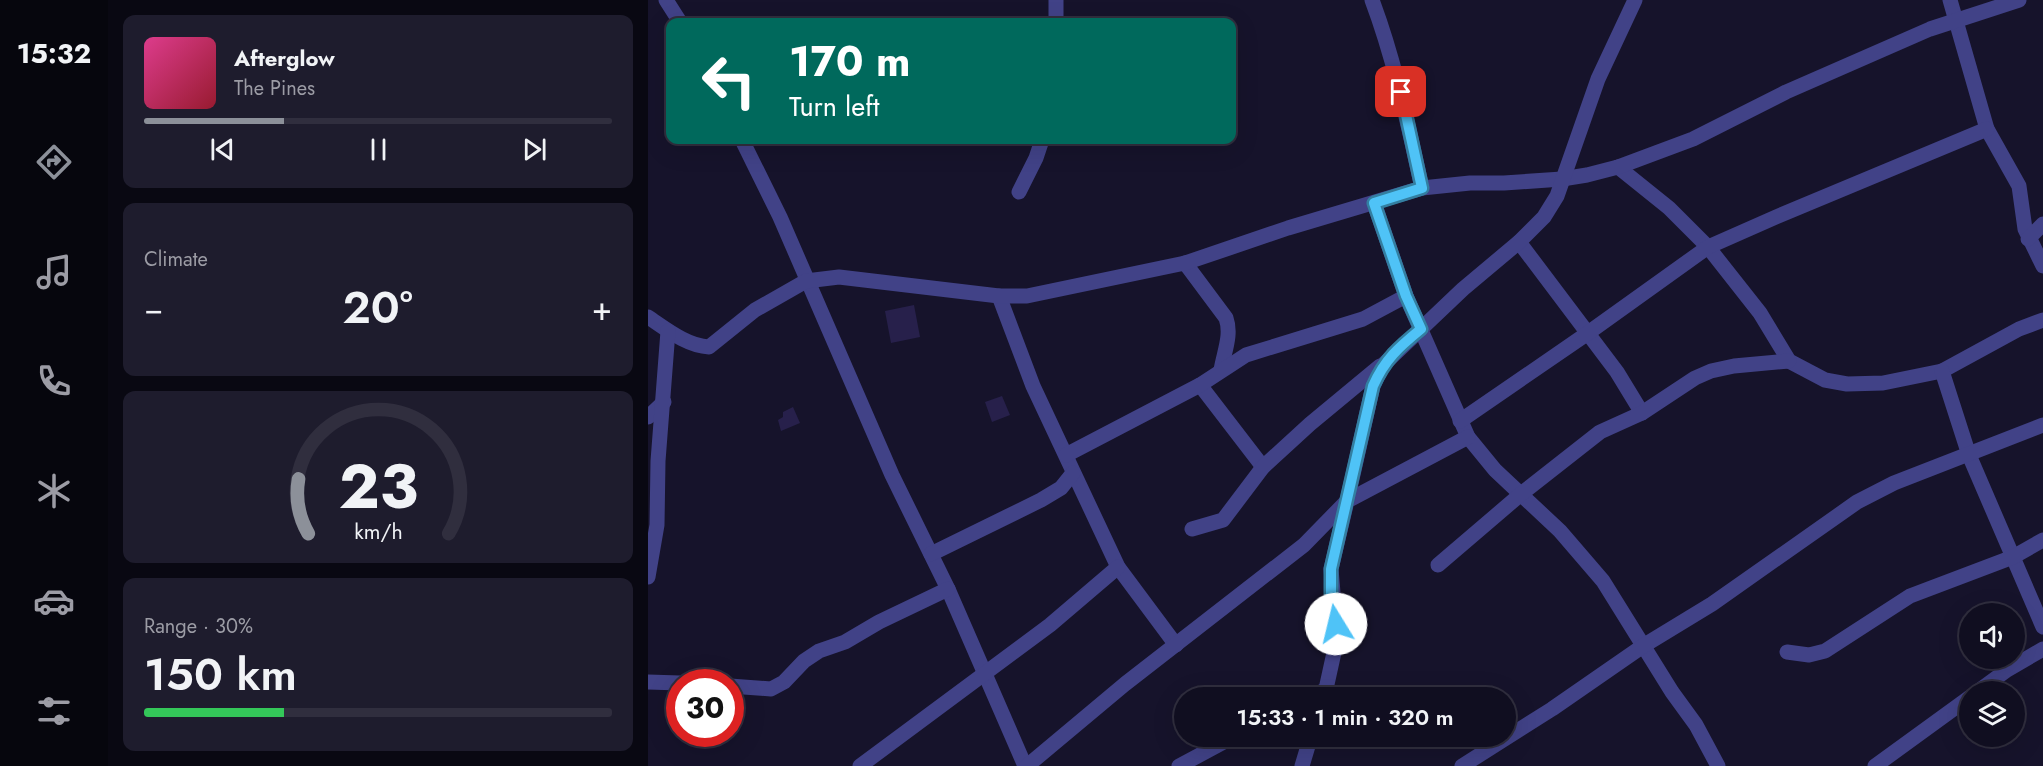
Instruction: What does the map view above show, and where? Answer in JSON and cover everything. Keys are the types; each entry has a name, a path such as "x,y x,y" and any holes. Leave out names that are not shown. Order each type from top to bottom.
{"street":[{"path":"666,0 677,18"},
{"path":"1056,0 1056,18"},
{"path":"1372,0 1383,28 1401,92 1422,188"},
{"path":"1192,530 1223,520 1263,467 1310,424 1383,364 1544,217 1557,196 1598,79 1635,0"},
{"path":"1950,0 1987,129 2019,186 2028,239 2043,266"},
{"path":"648,317 668,331 699,346 708,347 715,344 755,310 806,281 839,277 999,296 1027,296 1185,263 1288,228 1422,188 1470,183 1562,179 1618,167 1693,139 1836,69 1956,20 2019,0"},
{"path":"1460,421 1708,247 1776,216 1987,129"},
{"path":"744,144 780,217 892,475 948,589 985,673 1034,764 1176,645 1304,544 1347,501 1468,436"},
{"path":"1018,192 1041,144"},
{"path":"1618,167 1669,208 1708,247 1760,313 1789,361 1825,380 1847,384 1883,383 1942,371 2019,329 2043,320"},
{"path":"1374,203 1406,296 1468,436 1480,454 1584,556 1696,725 1718,766"},
{"path":"2028,239 2043,224"},
{"path":"1519,242 1617,372 1641,413"},
{"path":"1185,263 1229,325 1230,333 1221,370"},
{"path":"999,296 1033,386 1118,567 1176,645"},
{"path":"1066,454 1200,386 1221,370 1263,349 1363,319 1406,296"},
{"path":"648,577 657,525 658,461 668,331"},
{"path":"1438,565 1521,494 1600,432 1641,413 1711,370 1789,361"},
{"path":"1326,687 1337,639 1335,609 1331,593 1331,569 1373,386 1383,364"},
{"path":"1942,371 1969,455 2043,627"},
{"path":"1200,386 1263,467"},
{"path":"648,417 664,402"},
{"path":"1462,766 1752,577 1857,502 1894,483 2043,425"},
{"path":"931,554 1062,488 1073,472"},
{"path":"1062,488 1081,489"},
{"path":"1787,652 1809,655 1825,651 1910,596 2013,557 2043,540"},
{"path":"860,766 1050,625 1118,567"},
{"path":"744,687 771,689 784,682 804,661 819,651 845,642 879,622 948,589"},
{"path":"1992,681 2043,649"},
{"path":"648,682 666,683"},
{"path":"1875,766 1959,705"},
{"path":"1179,766 1215,747"},
{"path":"1302,766 1308,747"}],"building":[{"path":"914,305 920,337 891,343 885,311"},
{"path":"1002,396 1010,415 992,422 985,402"},
{"path":"793,407 800,423 781,431 778,420 783,417 783,412"}],"route":[{"path":"1336,624 1331,593 1331,569 1373,386 1383,364 1421,329 1406,296 1374,203 1422,188 1401,92"}]}
